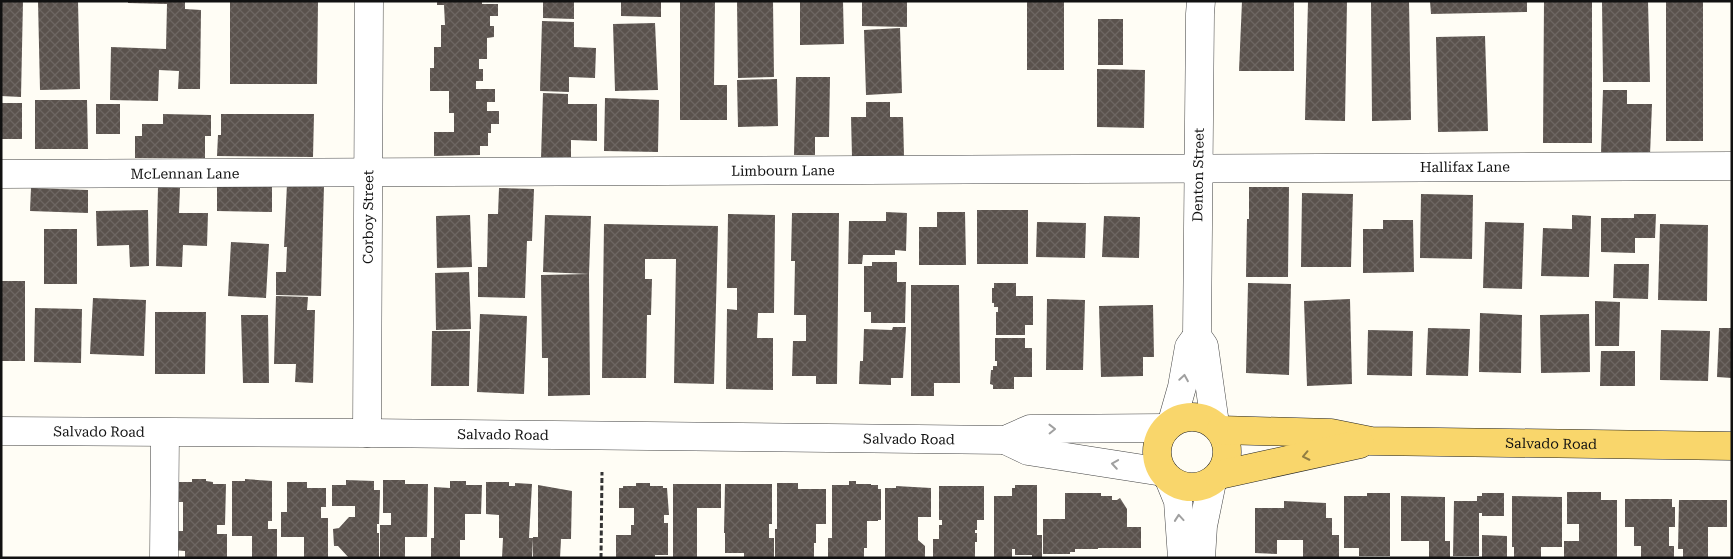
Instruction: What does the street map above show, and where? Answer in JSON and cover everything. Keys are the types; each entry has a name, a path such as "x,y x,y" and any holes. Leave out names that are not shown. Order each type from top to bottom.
{"main road":[{"path":"1189,416 1198,417 1218,427 1227,445 1227,461 1215,478 1204,486 1195,487 1177,484 1166,476 1159,463 1157,445 1160,436 1169,425 1180,418 1189,416"},
{"name":"Salvado Road","path":"1218,427 1331,433 1371,441 1732,446"},
{"name":"Salvado Road","path":"1215,478 1371,441"}],"street":[{"name":"Corboy Street","path":"367,433 369,1"},
{"name":"Denton Street","path":"1199,6 1197,336 1204,346 1218,427"},
{"name":"Hallifax Lane","path":"1198,168 1732,166"},
{"name":"Limbourn Lane","path":"368,173 1198,168"},
{"name":"McLennan Lane","path":"1,174 368,173"},
{"name":"Denton Street","path":"1169,425 1182,387 1189,347 1197,336"},
{"name":"Salvado Road","path":"1,431 1005,440 1030,429 1169,425"},
{"path":"164,558 165,433"},
{"name":"Salvado Road","path":"1005,440 1028,451 1166,476"},
{"path":"1166,476 1178,501 1182,558"},
{"path":"1200,558 1203,526 1215,478"}],"path":[{"path":"601,558 602,472"}],"building":[{"path":"1,1 23,1 21,97 1,96"},
{"path":"38,1 78,1 80,89 40,90"},
{"path":"128,1 185,1 185,9 201,10 200,89 178,89 179,71 159,70 158,101 110,100 111,47 166,49 167,4 128,3"},
{"path":"230,1 318,1 317,84 230,84"},
{"path":"437,1 482,1 482,4 498,4 498,16 490,16 490,26 494,26 494,37 487,38 487,59 479,59 479,69 483,69 483,81 476,81 476,89 495,89 495,102 487,102 487,111 499,111 499,124 491,124 491,133 488,133 488,146 480,146 480,155 434,156 434,132 454,132 454,113 449,113 449,91 430,91 430,68 434,68 434,47 441,47 441,25 445,25 444,5 437,5"},
{"path":"543,1 574,1 574,19 543,18"},
{"path":"621,1 661,1 661,17 621,16"},
{"path":"680,1 715,1 714,85 727,85 727,120 680,120"},
{"path":"737,1 773,1 774,77 738,78"},
{"path":"800,1 843,1 844,44 800,45"},
{"path":"862,1 907,1 907,27 862,26"},
{"path":"1027,1 1064,1 1064,70 1027,70"},
{"path":"1242,1 1294,1 1294,71 1239,71"},
{"path":"1308,1 1347,1 1345,121 1305,120"},
{"path":"1371,1 1409,1 1411,120 1372,121"},
{"path":"1430,1 1527,1 1527,12 1431,14"},
{"path":"1544,1 1592,1 1592,143 1543,143"},
{"path":"1602,1 1648,1 1650,82 1603,82"},
{"path":"1666,1 1703,1 1703,141 1666,141"},
{"path":"1098,19 1123,19 1123,65 1098,65"},
{"path":"542,21 574,22 574,47 596,48 595,78 569,77 569,92 540,91"},
{"path":"655,23 658,90 615,91 613,24"},
{"path":"900,28 902,93 866,95 864,30"},
{"path":"1485,36 1488,131 1438,132 1436,37"},
{"path":"1097,69 1145,70 1144,128 1097,127"},
{"path":"796,77 830,77 829,137 815,137 815,155 794,155"},
{"path":"777,79 778,126 738,127 737,80"},
{"path":"1603,90 1627,90 1627,104 1652,104 1650,155 1601,153"},
{"path":"543,93 568,94 568,104 597,104 597,141 571,140 571,160 541,159"},
{"path":"605,98 659,100 658,152 604,151"},
{"path":"35,100 87,100 88,149 35,149"},
{"path":"866,102 890,102 890,117 903,117 904,156 852,157 851,117 866,117"},
{"path":"1,103 22,103 22,139 1,139"},
{"path":"96,104 120,104 120,134 96,134"},
{"path":"163,114 211,115 211,136 205,136 205,158 135,158 135,136 142,136 142,124 163,124"},
{"path":"221,114 314,114 313,157 217,156 218,135 221,135"},
{"path":"217,183 272,184 272,212 217,211"},
{"path":"287,184 324,185 321,296 276,295 276,272 286,272 287,247 284,247"},
{"path":"158,187 180,188 179,213 208,213 207,246 183,245 182,267 156,266"},
{"path":"1249,187 1289,187 1288,277 1246,277"},
{"path":"31,188 88,190 88,213 30,211"},
{"path":"499,188 534,189 532,241 527,241 525,298 478,297 478,267 487,267 488,214 498,214"},
{"path":"1302,193 1353,194 1351,267 1301,267"},
{"path":"1421,194 1473,195 1472,259 1420,258"},
{"path":"148,210 149,266 130,267 129,245 97,246 96,211"},
{"path":"977,210 1028,210 1028,264 977,264"},
{"path":"886,212 907,213 906,251 895,250 895,255 863,255 862,264 848,264 849,221 886,221"},
{"path":"937,212 965,212 966,265 919,265 919,227 937,227"},
{"path":"792,213 839,213 837,384 816,384 816,376 792,376 793,341 806,341 806,315 794,315 795,261 791,261"},
{"path":"728,214 775,215 774,313 758,313 757,338 773,338 773,390 726,389 727,309 737,310 737,288 727,288"},
{"path":"1634,214 1656,214 1655,238 1635,238 1635,253 1601,252 1601,218 1634,218"},
{"path":"470,215 472,267 437,268 436,216"},
{"path":"545,215 591,216 589,274 543,272"},
{"path":"1572,215 1591,216 1589,277 1541,276 1543,228 1572,229"},
{"path":"1104,216 1140,217 1139,258 1102,257"},
{"path":"1383,220 1413,220 1414,272 1363,273 1363,229 1383,229"},
{"path":"1037,222 1086,223 1085,258 1036,257"},
{"path":"1485,222 1524,223 1522,289 1483,288"},
{"path":"604,224 718,226 714,384 674,383 676,259 645,259 645,279 652,279 651,315 647,315 646,378 602,378"},
{"path":"1660,224 1708,225 1707,301 1658,300"},
{"path":"44,229 77,229 77,284 44,284"},
{"path":"231,242 269,244 266,298 228,296"},
{"path":"872,262 897,262 897,282 906,282 905,323 871,323 871,312 864,312 864,266 872,266"},
{"path":"1614,264 1649,264 1648,299 1613,298"},
{"path":"469,272 471,329 436,330 435,273"},
{"path":"589,274 590,395 548,396 548,358 542,358 541,275"},
{"path":"1,281 25,281 25,361 1,361"},
{"path":"994,283 1016,283 1016,296 1033,296 1033,325 1025,325 1025,335 996,335 996,312 998,312 998,307 994,307 994,303 992,303"},
{"path":"1248,283 1291,284 1289,375 1246,373"},
{"path":"911,285 959,285 960,383 934,383 934,396 911,396"},
{"path":"276,296 308,297 307,310 315,310 313,383 295,382 296,364 274,364"},
{"path":"93,298 146,300 144,356 90,354"},
{"path":"1047,299 1085,300 1083,370 1046,370"},
{"path":"1350,299 1352,384 1307,386 1304,301"},
{"path":"1595,301 1620,302 1619,346 1595,346"},
{"path":"1153,305 1154,357 1143,357 1143,376 1101,377 1099,306"},
{"path":"35,308 82,309 81,363 34,362"},
{"path":"155,312 206,312 205,374 155,374"},
{"path":"1480,313 1522,315 1521,373 1479,372"},
{"path":"480,314 527,316 524,394 477,392"},
{"path":"1589,314 1590,372 1541,373 1540,315"},
{"path":"241,315 268,315 269,383 243,383"},
{"path":"893,327 906,327 903,378 891,378 891,385 859,384 860,361 863,361 864,329 892,330"},
{"path":"1428,328 1470,329 1468,376 1426,375"},
{"path":"1719,328 1732,328 1732,378 1717,377"},
{"path":"1368,330 1413,331 1412,376 1367,375"},
{"path":"1661,330 1710,331 1708,381 1660,380"},
{"path":"432,331 470,331 469,386 431,386"},
{"path":"995,338 1025,338 1025,348 1032,348 1032,377 1014,377 1014,389 993,389 993,385 990,384 991,370 993,370 993,366 997,366 997,361 995,361"},
{"path":"1601,351 1635,351 1635,386 1600,386"},
{"path":"192,479 206,479 206,481 213,482 213,484 226,484 225,525 217,525 217,534 227,534 227,558 185,558 185,551 172,550 173,531 183,531 183,502 178,502 178,482 192,482"},
{"path":"245,479 272,481 272,521 268,521 268,529 277,529 277,558 252,558 252,536 232,536 232,481 245,481"},
{"path":"346,480 374,481 374,490 380,490 379,524 377,524 379,558 349,558 338,546 334,546 333,529 339,528 349,517 355,517 355,506 332,506 332,485 346,485"},
{"path":"383,480 405,480 405,484 428,484 427,537 405,537 405,558 380,558 380,525 391,525 391,513 383,513"},
{"path":"450,481 466,481 466,485 482,485 481,514 465,514 465,540 460,540 460,558 431,558 431,538 434,538 434,487 450,488"},
{"path":"849,481 856,481 856,484 878,485 878,489 881,489 881,520 867,521 867,548 864,548 864,558 828,558 828,538 832,538 832,485 849,485"},
{"path":"287,482 307,482 307,488 326,488 326,507 321,507 321,518 328,518 328,558 304,558 304,537 281,537 281,512 287,512"},
{"path":"486,482 509,482 509,486 515,486 515,483 532,484 529,538 533,538 532,558 502,558 503,538 499,538 499,515 486,514"},
{"path":"636,483 650,483 650,486 663,486 663,488 667,488 669,515 664,515 664,523 668,523 668,555 655,555 655,558 616,558 616,535 631,535 631,525 634,525 634,508 619,508 619,488 623,488 623,486 636,486"},
{"path":"777,483 798,483 798,489 826,489 826,524 816,524 814,558 775,558"},
{"path":"673,484 721,484 721,508 697,508 697,558 673,558"},
{"path":"725,484 772,484 772,524 769,524 769,538 774,538 774,558 744,558 744,553 725,553"},
{"path":"538,485 572,491 571,539 561,539 560,558 533,558 533,537 538,537"},
{"path":"1015,485 1037,485 1037,535 1042,535 1042,558 1032,558 1032,555 1015,555 1015,549 1012,549 1012,558 994,558 994,496 1012,496 1012,488 1015,488"},
{"path":"896,486 931,488 931,517 918,517 918,540 925,546 925,558 885,558 885,488 896,488"},
{"path":"939,486 984,486 984,520 977,520 975,558 933,558 933,539 939,539 939,525 942,525 942,520 939,520"},
{"path":"1567,492 1601,492 1601,500 1617,500 1617,558 1564,558 1564,541 1579,541 1579,524 1567,524"},
{"path":"1065,493 1101,493 1101,496 1112,496 1112,500 1120,498 1127,509 1127,527 1141,527 1141,548 1075,549 1075,552 1070,552 1070,554 1043,554 1043,519 1065,519"},
{"path":"1367,493 1390,493 1390,556 1359,556 1359,548 1344,548 1344,496 1367,496"},
{"path":"1482,493 1504,493 1504,516 1482,516 1482,513 1479,513 1479,556 1453,556 1454,501 1477,501 1477,496 1482,496"},
{"path":"1401,496 1445,497 1445,541 1450,541 1450,558 1429,558 1429,541 1401,541"},
{"path":"1512,496 1562,497 1562,547 1541,547 1541,558 1514,558 1514,547 1512,547"},
{"path":"1625,499 1672,499 1672,507 1675,507 1675,527 1669,527 1669,546 1674,546 1674,558 1641,558 1641,546 1634,546 1634,527 1625,527"},
{"path":"1679,500 1727,500 1727,527 1708,527 1708,558 1683,558 1683,549 1678,549"},
{"path":"1284,501 1326,503 1326,518 1332,518 1332,535 1339,535 1339,558 1303,558 1303,540 1277,540 1277,554 1255,553 1255,508 1284,508"},
{"path":"1482,535 1507,536 1507,558 1482,558"}]}
